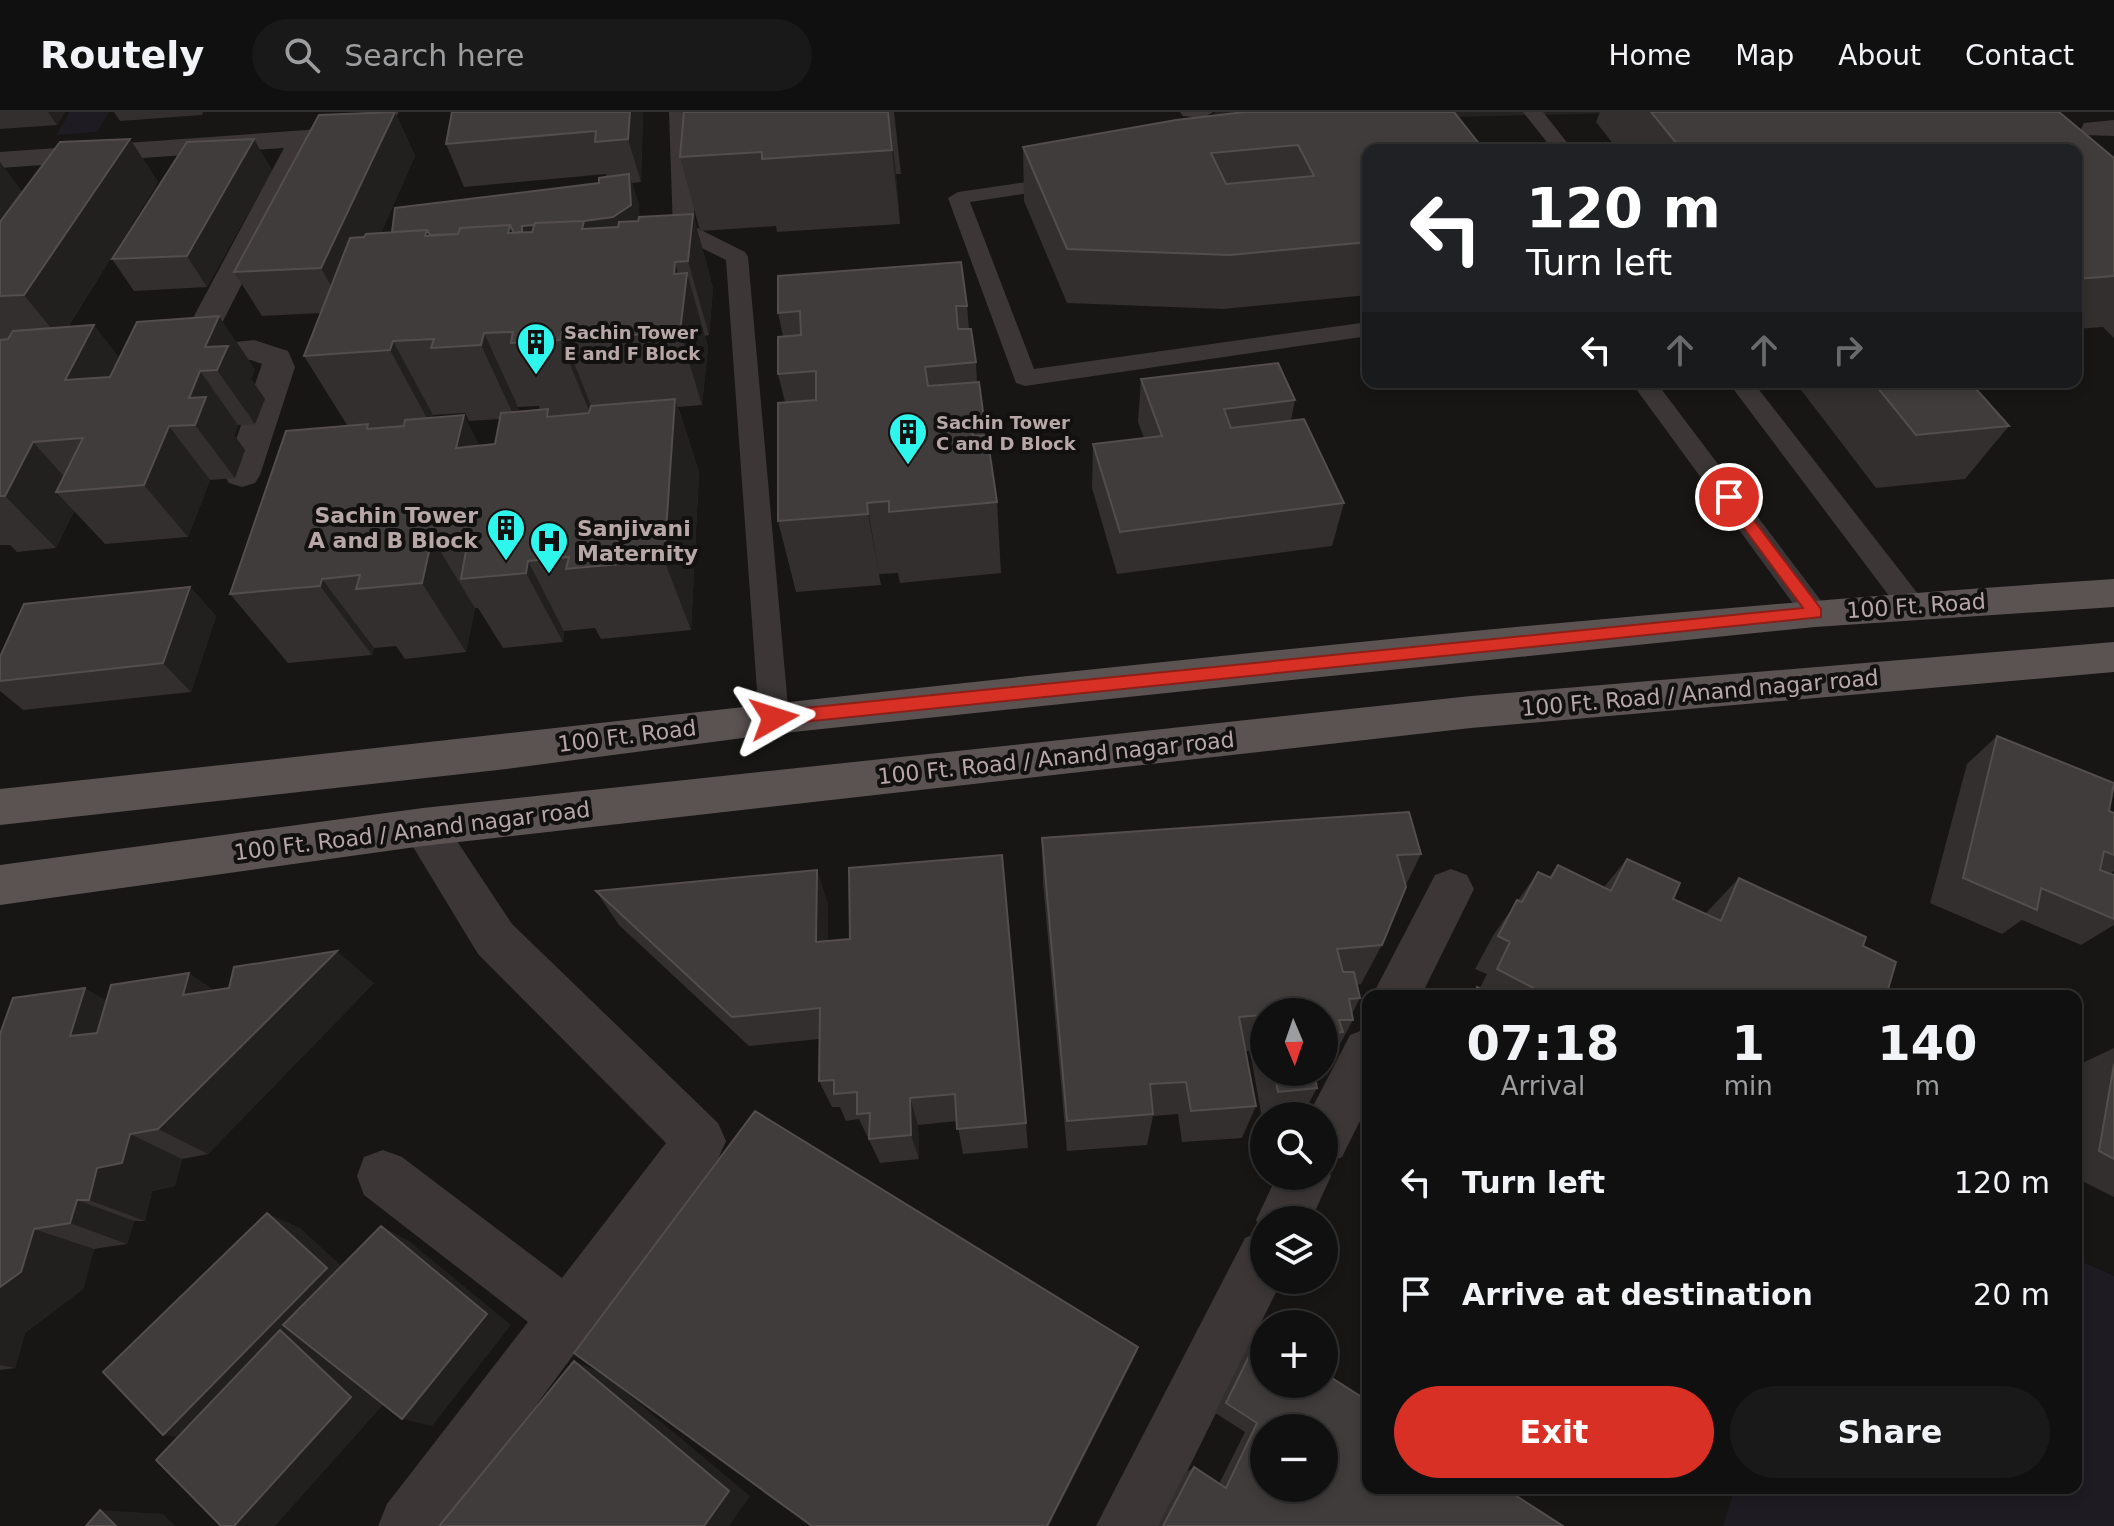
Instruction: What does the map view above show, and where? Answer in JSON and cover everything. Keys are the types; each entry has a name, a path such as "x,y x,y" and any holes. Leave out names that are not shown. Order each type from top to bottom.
{"main road":[{"name":"100 Ft. Road","path":"0,807 498,753 774,718 1815,613 2114,593"},
{"name":"100 Ft. Road / Anand nagar road","path":"0,885 423,827 1471,712 2114,657"}],"street":[{"path":"0,160 302,139 369,131 380,124 386,112"},
{"path":"202,331 302,139"},
{"path":"43,189 68,155"},
{"path":"149,361 254,350 276,358 279,367 242,475"},
{"path":"409,1526 700,1141 495,939 423,827"},
{"path":"1399,990 1451,889"},
{"path":"1338,1111 1362,1064"},
{"path":"383,1176 568,1317"},
{"path":"1127,1526 1250,1284"}],"lane":[{"path":"679,112 684,230 737,257 774,718"},
{"path":"1190,112 1203,112"},
{"path":"1533,112 1558,144"},
{"path":"1097,177 958,198 1025,378 1362,330"},
{"path":"1647,388 1815,613"},
{"path":"1745,388 1912,606"}],"shaded area":[{"path":"70,112 109,112 97,132 56,135"},
{"path":"1214,112 1668,112 1221,122"},
{"path":"2082,1262 2114,1276 2114,1526 1723,1526 1733,1494 2082,1494"}],"building":[{"path":"395,112 321,268 234,272 319,115"},
{"path":"452,112 630,112 628,139 595,142 596,131 446,144"},
{"path":"684,112 888,112 892,150 762,159 762,152 680,157"},
{"path":"1245,112 1454,112 1479,144 1362,144 1362,243 1230,255 1067,249 1023,147 1176,120","holes":["1298,145 1314,176 1226,184 1211,153"]},
{"path":"1651,112 2059,112 2114,158 2114,276 2082,279 2082,144 1677,144"},
{"path":"130,139 24,295 0,296 0,222 60,142"},
{"path":"254,139 187,256 112,259 187,142"},
{"path":"629,174 631,205 613,217 535,223 522,226 522,232 514,233 510,225 460,228 458,234 430,235 427,230 392,232 395,208 599,183 599,178"},
{"path":"693,214 688,261 675,262 674,274 687,273 680,332 599,337 600,330 562,332 560,340 511,343 513,332 484,333 481,345 431,348 434,339 393,341 390,350 304,356 350,238 427,230 425,236 458,234 460,228 510,225 508,233 532,232 535,223 584,221 582,229 618,227 619,222 638,221 639,217"},
{"path":"961,262 967,306 956,306 958,329 971,329 976,362 925,367 928,386 979,382 984,419 971,421 973,436 987,435 997,502 889,512 889,501 867,503 868,514 778,521 778,403 816,400 816,371 778,374 778,337 801,335 800,311 778,313 778,276"},
{"path":"219,316 205,347 228,346 217,370 200,371 189,398 206,397 195,425 169,426 144,485 56,492 83,438 33,442 5,496 0,496 0,340 8,339 13,331 94,325 65,380 110,377 137,322"},
{"path":"1278,363 1295,400 1224,409 1231,428 1304,419 1344,503 1120,532 1093,444 1162,436 1141,379"},
{"path":"1878,388 1975,388 2009,426 1916,435"},
{"path":"675,399 664,560 566,569 569,557 528,561 526,573 461,579 469,534 432,538 422,583 356,589 360,575 322,579 320,586 230,594 286,431 368,424 367,429 404,426 405,420 464,415 456,448 495,444 501,413 548,409 547,417 589,413 591,406"},
{"path":"190,587 163,663 0,681 0,657 24,604"},
{"path":"1997,736 2114,783 2109,811 2114,813 2114,855 2104,851 2100,870 2114,875 2114,919 2041,888 2037,910 1963,878"},
{"path":"1409,812 1421,854 1397,855 1406,887 1382,945 1337,949 1343,972 1354,972 1360,998 1349,999 1353,1020 1339,1020 1343,1032 1338,1033 1338,998 1250,998 1250,1016 1239,1017 1255,1102 1250,1102 1250,1106 1191,1111 1186,1082 1150,1084 1153,1114 1067,1121 1042,838"},
{"path":"1002,855 1026,1123 957,1129 955,1094 910,1098 911,1135 869,1139 870,1113 857,1114 857,1092 834,1094 834,1080 819,1081 820,1008 732,1017 596,891 817,870 816,942 850,939 849,868"},
{"path":"1627,859 1680,883 1673,899 1721,921 1739,878 1866,937 1863,946 1896,962 1888,990 1537,990 1497,969 1510,942 1498,936 1517,900 1522,902 1538,872 1551,878 1558,865 1611,891"},
{"path":"337,951 158,1129 130,1134 122,1163 97,1168 89,1200 77,1200 70,1223 34,1229 21,1272 0,1287 0,1034 13,998 85,988 70,1036 97,1033 111,985 189,973 183,995 229,988 234,967"},
{"path":"2114,1064 2114,1159 2099,1151"},
{"path":"1277,1086 1317,1088 1278,1092"},
{"path":"755,1111 1138,1347 1047,1526 812,1526 574,1353"},
{"path":"267,1213 327,1268 163,1435 103,1372"},
{"path":"381,1226 487,1314 402,1419 283,1325"},
{"path":"280,1330 351,1397 234,1526 221,1526 156,1460"},
{"path":"1250,1354 1250,1398 1338,1398 1338,1382 1362,1397 1362,1494 1513,1494 1563,1526 1163,1526 1194,1467 1226,1488 1250,1438 1250,1502 1338,1502 1338,1414 1250,1414 1250,1418 1226,1403"},
{"path":"574,1361 729,1491 704,1526 441,1526 440,1525"},
{"path":"100,1510 116,1526 86,1526"}],"place":[{"name":"Sachin Tower E and F Block","path":"536,376"},
{"name":"Sachin Tower C and D Block","path":"908,466"},
{"name":"Sachin Tower A and B Block","path":"506,562"},
{"name":"Sanjivani Maternity","path":"549,575"}],"route":[{"path":"774,718 1815,613 1729,497"}]}
